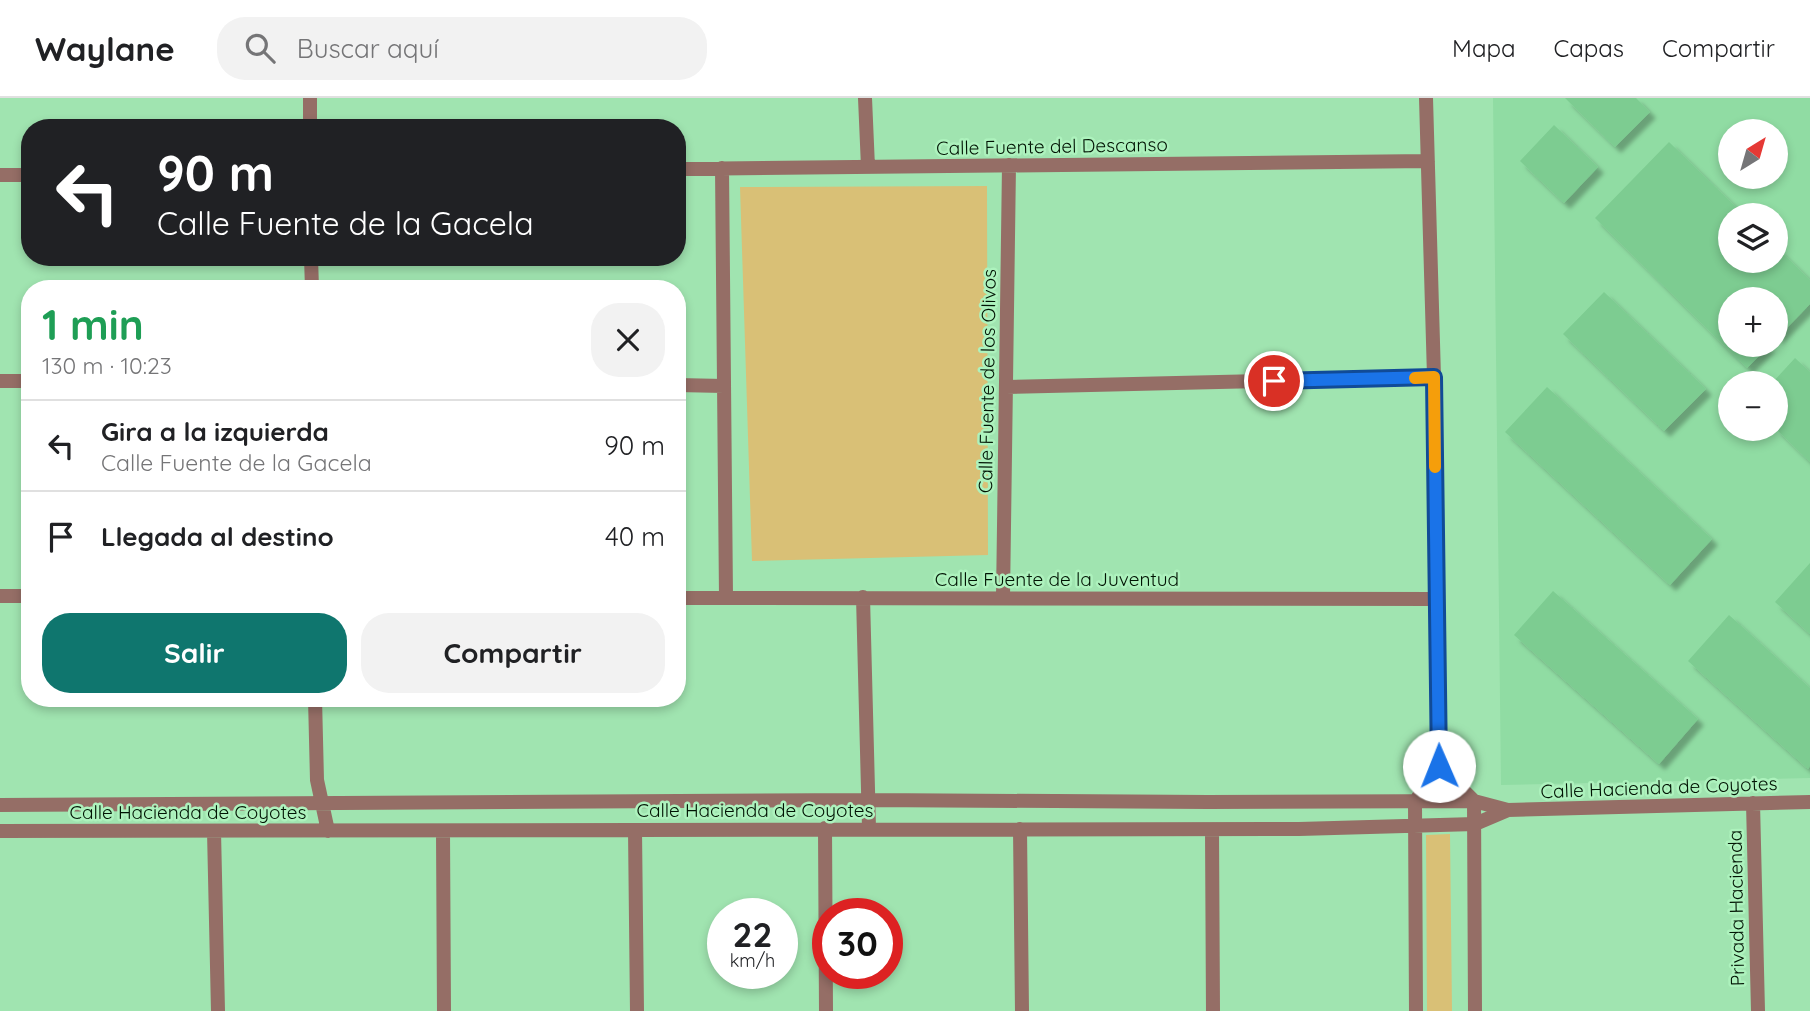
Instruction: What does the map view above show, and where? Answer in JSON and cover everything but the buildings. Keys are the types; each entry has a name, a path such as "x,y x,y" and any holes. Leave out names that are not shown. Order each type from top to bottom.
{"street":[{"path":"310,98 310,119"},
{"path":"866,98 868,167"},
{"path":"1416,1011 1415,802 1439,766 1434,377 1426,98"},
{"name":"Calle Fuente del Descanso","path":"686,169 1428,161"},
{"name":"Calle Fuente de los Olivos","path":"1003,598 1009,165"},
{"path":"722,168 726,597"},
{"path":"0,175 21,175"},
{"path":"1006,387 1434,377"},
{"path":"0,381 21,381"},
{"path":"686,386 724,386"},
{"path":"0,596 21,596"},
{"path":"863,597 870,828"},
{"name":"Calle Fuente de la Juventud","path":"686,598 1437,599"},
{"path":"316,707 317,770 328,831"},
{"path":"1439,766 1474,801 1475,1011"},
{"name":"Calle Hacienda de Coyotes","path":"0,805 869,800 1474,801 1508,810 1810,803"},
{"name":"Privada Hacienda","path":"1753,803 1758,1011"},
{"name":"Calle Hacienda de Coyotes","path":"0,831 443,832 825,828 1212,830 1475,824 1508,810"},
{"path":"825,828 826,1011"},
{"path":"1020,829 1022,1011"},
{"path":"635,830 637,1011"},
{"path":"1212,830 1213,1011"},
{"path":"214,831 218,1011"},
{"path":"443,832 444,1011"}],"shaded area":[{"path":"1493,98 1810,98 1810,778 1501,785"},
{"path":"987,186 988,555 752,561 740,187"},
{"path":"1450,834 1452,1011 1427,1011 1426,835"}],"slow traffic":[{"path":"1415,378 1434,377 1435,467"}],"route":[{"path":"1274,381 1434,377 1439,766"}]}
